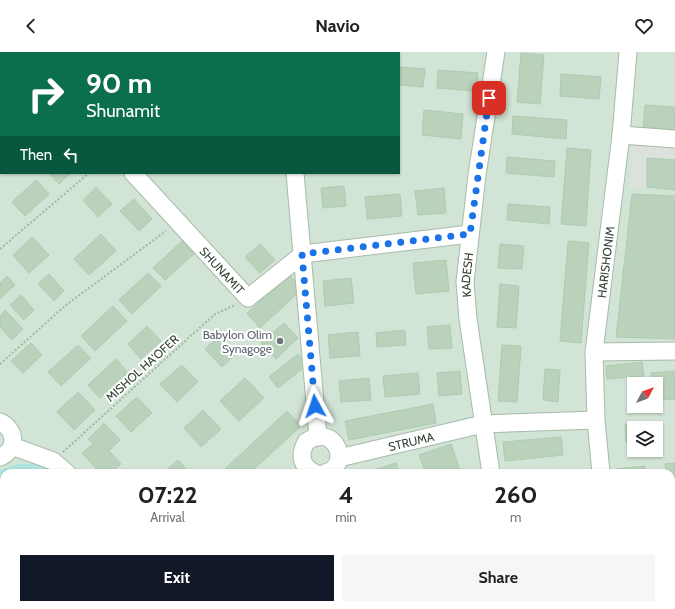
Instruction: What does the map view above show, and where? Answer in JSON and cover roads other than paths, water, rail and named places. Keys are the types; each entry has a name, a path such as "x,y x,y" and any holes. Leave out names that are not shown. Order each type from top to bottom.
{"street":[{"name":"KADESH","path":"490,469 468,319 465,282 470,234 496,52"},
{"name":"HARISHONIM","path":"601,469 596,420 594,352 621,135 628,52"},
{"path":"621,135 675,139"},
{"name":"SHUNAMIT","path":"133,174 248,298 302,254"},
{"path":"296,174 318,437"},
{"path":"302,254 470,234"},
{"path":"594,352 675,351"},
{"name":"STRUMA","path":"339,458 483,424 596,420"},
{"path":"0,422 5,424 12,434 6,452 53,461 62,469"},
{"path":"306,469 302,454 303,448 306,442 318,437 323,437 333,442 339,452 339,458 333,469"}],"place":[{"name":"Babylon Olim Synagoge","path":"280,341"}]}
